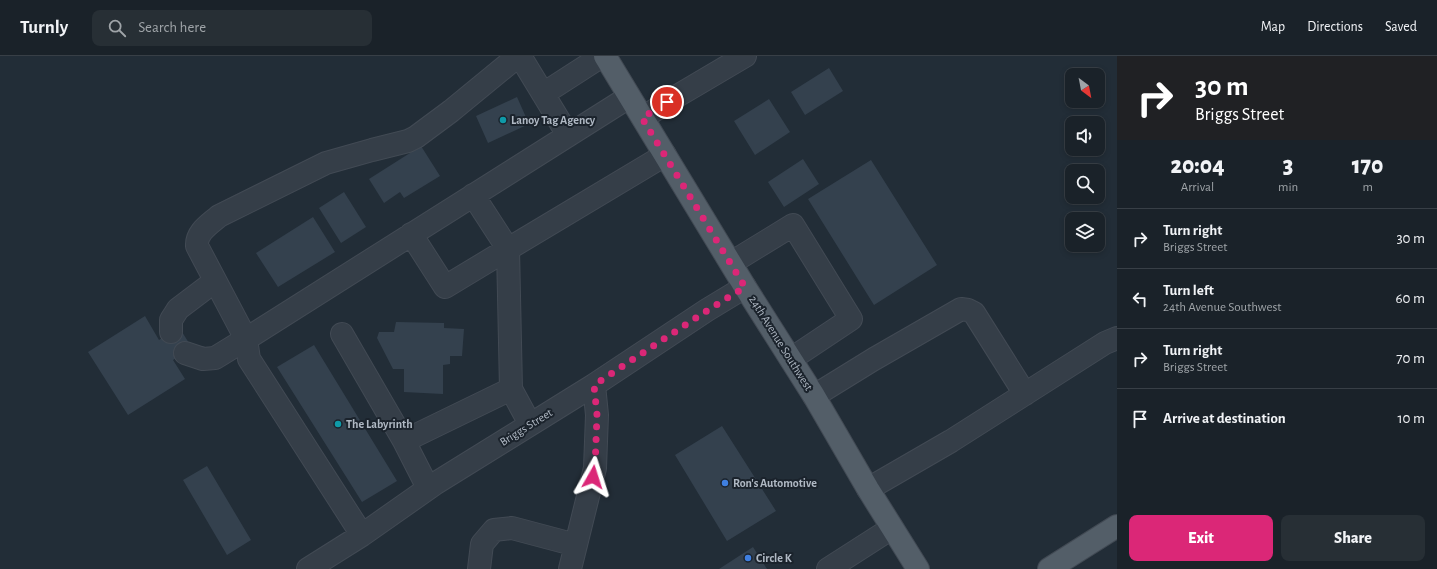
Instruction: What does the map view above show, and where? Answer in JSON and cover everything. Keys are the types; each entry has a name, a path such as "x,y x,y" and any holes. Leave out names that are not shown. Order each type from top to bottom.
{"main road":[{"name":"24th Avenue Southwest","path":"605,56 745,287 814,396 868,489 918,569"},
{"path":"1049,569 1117,526"}],"street":[{"path":"362,535 249,359 246,338 197,246 196,240 204,228 219,216 326,163 408,141 416,137 519,56 568,135"},
{"path":"543,94 602,56"},
{"path":"642,118 745,56"},
{"path":"185,353 203,359 214,358 629,97"},
{"path":"411,234 445,287 665,155"},
{"path":"473,195 508,248 512,389 530,424"},
{"path":"731,263 793,225 851,319 791,359"},
{"path":"171,332 171,320 178,309 215,281"},
{"name":"Briggs Street","path":"308,569 362,535 428,488 594,385 745,287"},
{"path":"814,396 874,359 961,309 974,313 1025,394"},
{"path":"342,334 404,441 428,488"},
{"path":"868,489 951,441 1105,343 1117,338"},
{"path":"570,569 595,468 597,415 594,385"},
{"path":"404,441 512,389"},
{"path":"479,569 482,544 494,530 512,528 576,545"},
{"path":"828,569 892,528"}],"building":[{"path":"829,68 843,91 805,115 791,92"},
{"name":"Lanoy Tag Agency","path":"517,97 529,124 488,143 476,116"},
{"path":"769,99 790,132 755,155 734,121"},
{"path":"421,146 440,176 404,198 400,192 384,203 369,179"},
{"path":"803,159 819,184 784,207 768,182"},
{"path":"871,160 937,265 874,305 808,199"},
{"path":"344,192 366,227 341,243 319,208"},
{"path":"313,217 335,252 278,287 256,253"},
{"path":"145,316 159,340 179,327 192,348 173,360 185,379 128,415 88,352"},
{"path":"396,322 444,323 444,328 464,329 462,356 450,356 450,364 443,365 443,394 404,392 404,369 393,369 377,338 379,332 394,332"},
{"name":"The Labyrinth","path":"314,345 397,481 362,502 277,367"},
{"name":"Ron's Automotive","path":"722,426 776,511 727,541 675,455"},
{"path":"207,466 251,540 227,555 183,480"},
{"name":"Circle K","path":"753,547 767,569 719,569"}],"place":[{"name":"Lanoy Tag Agency","path":"503,120"},
{"name":"The Labyrinth","path":"338,424"},
{"name":"Ron's Automotive","path":"725,483"},
{"name":"Circle K","path":"748,558"}],"route":[{"path":"593,477 595,468 597,415 594,385 745,287 642,118 667,102"}]}
